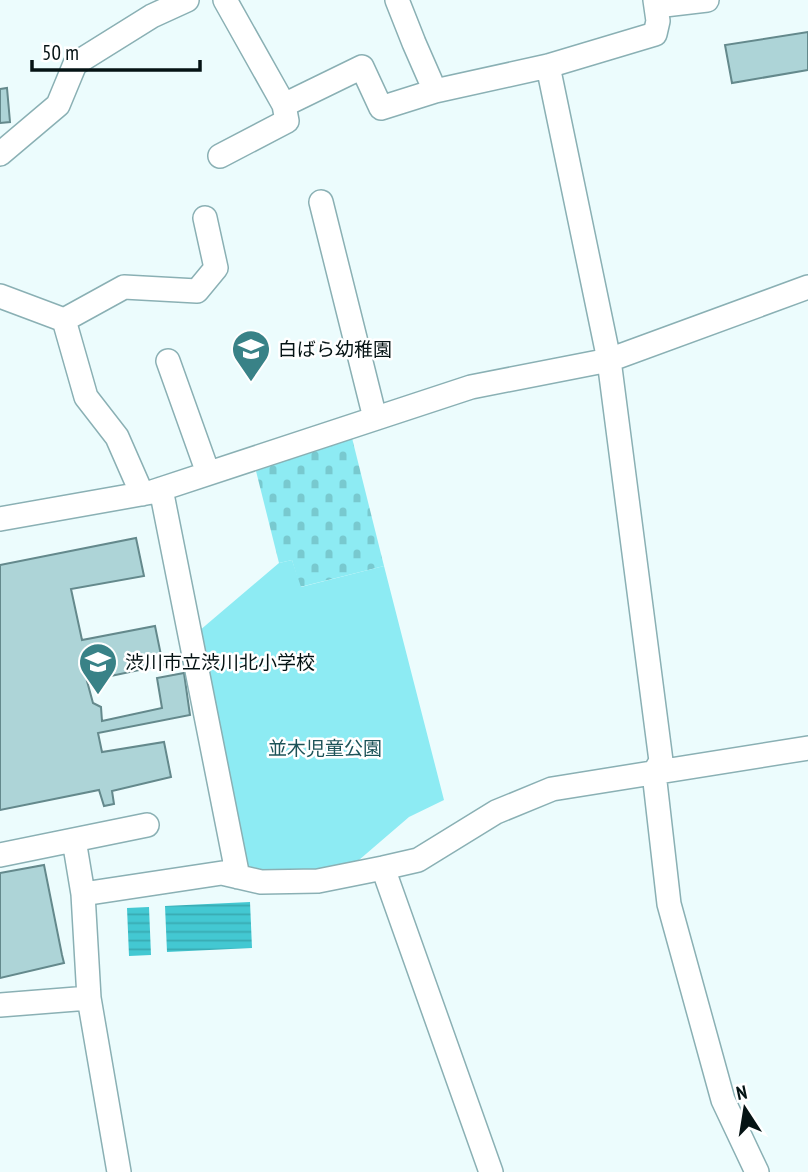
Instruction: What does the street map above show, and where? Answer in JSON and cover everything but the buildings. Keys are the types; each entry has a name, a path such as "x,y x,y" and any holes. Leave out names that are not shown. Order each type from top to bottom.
{"street":[{"path":"0,154 58,105 75,64 152,16 187,0"},
{"path":"220,156 287,121 284,105 225,0"},
{"path":"397,0 435,91"},
{"path":"284,105 362,67 381,108 435,91 548,66 655,34 658,21 656,3 707,0"},
{"path":"548,66 609,360 661,761 654,773 669,904 723,1100 757,1172"},
{"path":"321,202 375,418"},
{"path":"0,296 64,320 124,287 197,291 216,268 205,218"},
{"path":"0,519 152,491 471,387 609,360 808,287"},
{"path":"64,320 86,397 117,437 152,491 238,877"},
{"path":"168,361 208,473"},
{"path":"83,894 222,873 261,882 318,881 383,868 418,860 496,812 552,789 808,748"},
{"path":"0,855 147,825"},
{"path":"74,840 83,894 89,998 119,1172"},
{"path":"383,868 491,1172"},
{"path":"0,1005 89,998"}],"green space":[{"path":"352,438 384,566 300,587 292,560 279,563 256,471"},
{"name":"並木児童公園","path":"292,560 301,587 384,566 444,800 409,817 352,866 270,871 243,865 199,631 279,563"}],"shaded area":[{"path":"250,902 252,948 167,952 165,906"},
{"path":"149,907 151,955 129,956 127,908"}],"place":[{"name":"白ばら幼稚園","path":"251,383"},
{"name":"渋川市立渋川北小学校","path":"98,696"}]}
